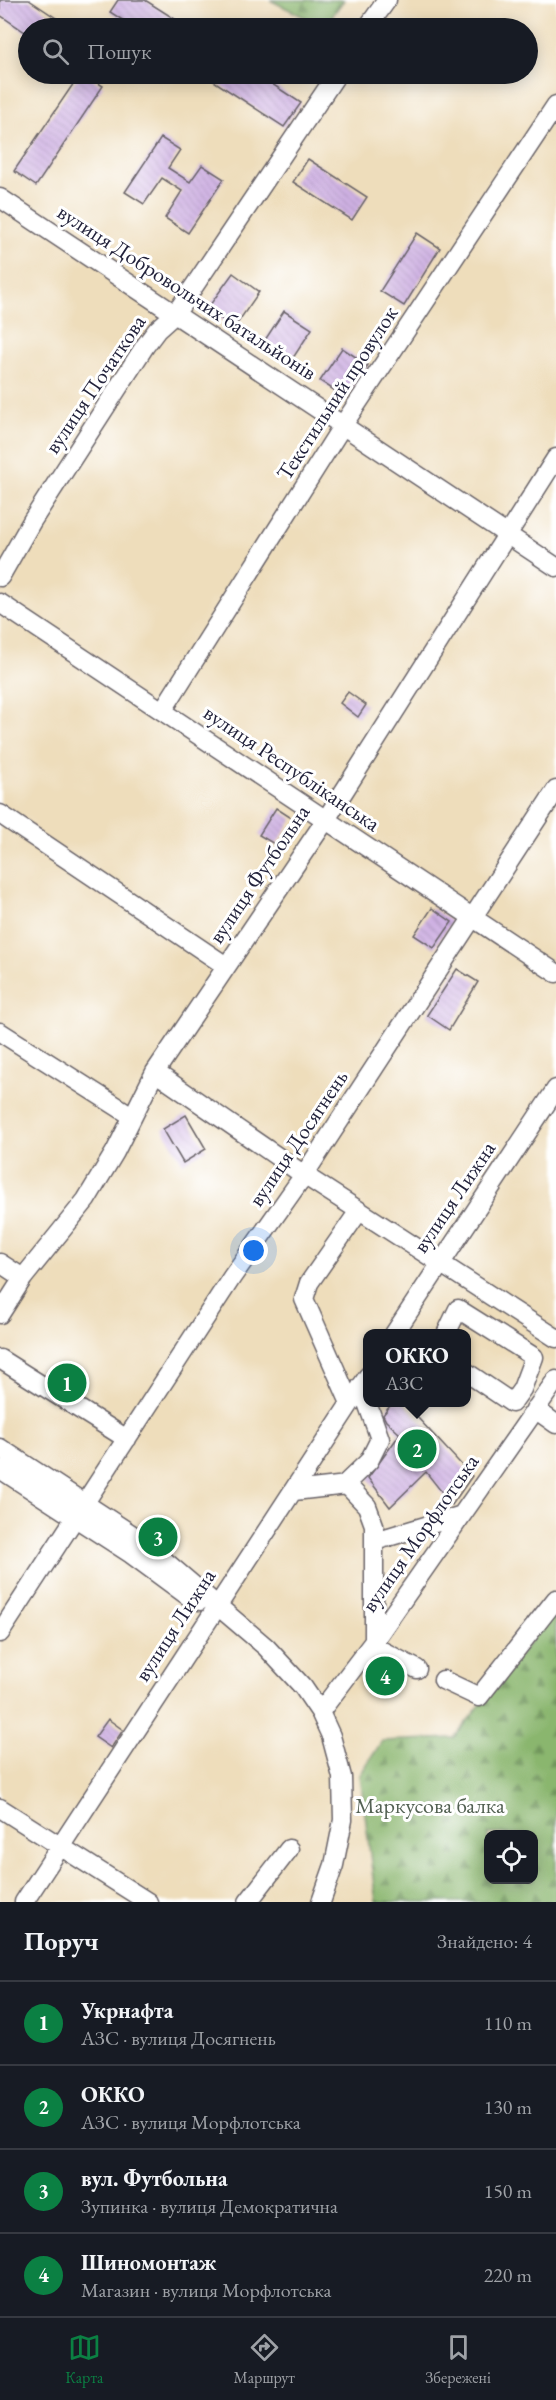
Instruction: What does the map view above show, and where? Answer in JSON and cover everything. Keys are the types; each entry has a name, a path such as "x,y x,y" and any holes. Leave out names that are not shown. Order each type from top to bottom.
{"street":[{"path":"374,18 387,0"},
{"name":"вулиця Початкова","path":"0,577 32,521 145,346 157,330 176,313 330,84"},
{"name":"Текстильний провулок","path":"163,710 343,424 556,105"},
{"name":"вулиця Добровольчих батальйонів","path":"0,198 556,567"},
{"name":"вулиця Футбольна","path":"0,1314 23,1278 86,1200 115,1152 155,1072 325,821 556,458"},
{"name":"вулиця Республіканська","path":"0,603 556,973"},
{"name":"вулиця Досягнень","path":"0,1633 232,1277 304,1175 471,916 556,790"},
{"path":"0,814 226,966"},
{"path":"0,1032 132,1116"},
{"path":"155,1072 304,1175 556,1338"},
{"name":"вулиця Лижна","path":"397,1329 556,1089"},
{"path":"350,1404 304,1299 309,1283 359,1210"},
{"path":"0,1263 23,1278"},
{"path":"448,1329 458,1309 534,1357 522,1389 512,1403 471,1375"},
{"path":"0,1359 128,1439"},
{"name":"вулиця Морфлотська","path":"320,1712 373,1643 556,1380"},
{"name":"вулиця Лижна","path":"24,1902 363,1383"},
{"path":"522,1389 556,1424"},
{"path":"294,1491 344,1485 369,1461 380,1439 371,1407"},
{"path":"0,1448 81,1511"},
{"path":"0,1469 139,1539 216,1607 266,1647 295,1678 320,1712 331,1736 342,1777 343,1820 334,1865 321,1902"},
{"path":"344,1485 358,1495 367,1506 374,1525 373,1643 417,1669"},
{"path":"375,1541 462,1515"},
{"path":"443,1680 479,1697 556,1599"},
{"path":"0,1808 148,1902"},
{"path":"248,1902 289,1849"}],"green space":[{"path":"270,0 344,0 331,18 306,18"},
{"name":"Маркусова балка","path":"556,1609 556,1902 376,1902 360,1775 382,1741 454,1738"}],"building":[{"path":"0,0 29,0 56,18 18,18 18,27 0,15"},
{"path":"118,0 145,0 173,18 119,18 110,12"},
{"path":"73,84 103,86 36,186 14,171"},
{"path":"218,84 272,84 301,103 284,127"},
{"path":"161,138 180,150 168,168 190,182 202,165 224,179 188,233 165,218 182,191 162,178 144,204 125,192"},
{"path":"308,159 367,197 352,220 293,182"},
{"path":"417,233 440,248 404,306 380,291"},
{"path":"233,273 259,292 234,328 207,309"},
{"path":"284,311 312,329 291,361 263,343"},
{"path":"342,348 368,365 346,398 320,381"},
{"path":"348,692 366,705 358,717 340,703"},
{"path":"276,808 293,819 276,845 259,835"},
{"path":"432,908 452,922 434,948 414,935"},
{"path":"457,969 478,982 449,1030 427,1015"},
{"path":"186,1115 206,1149 183,1163 163,1129"},
{"path":"389,1407 408,1407 472,1476 452,1505 426,1472 390,1507 368,1478 400,1434 383,1415"},
{"path":"108,1719 123,1730 111,1748 95,1737"}],"place":[{"name":"Укрнафта","path":"67,1383"},
{"name":"ОККО","path":"417,1449"},
{"name":"вул. Футбольна","path":"158,1537"},
{"name":"Шиномонтаж","path":"385,1676"}]}
